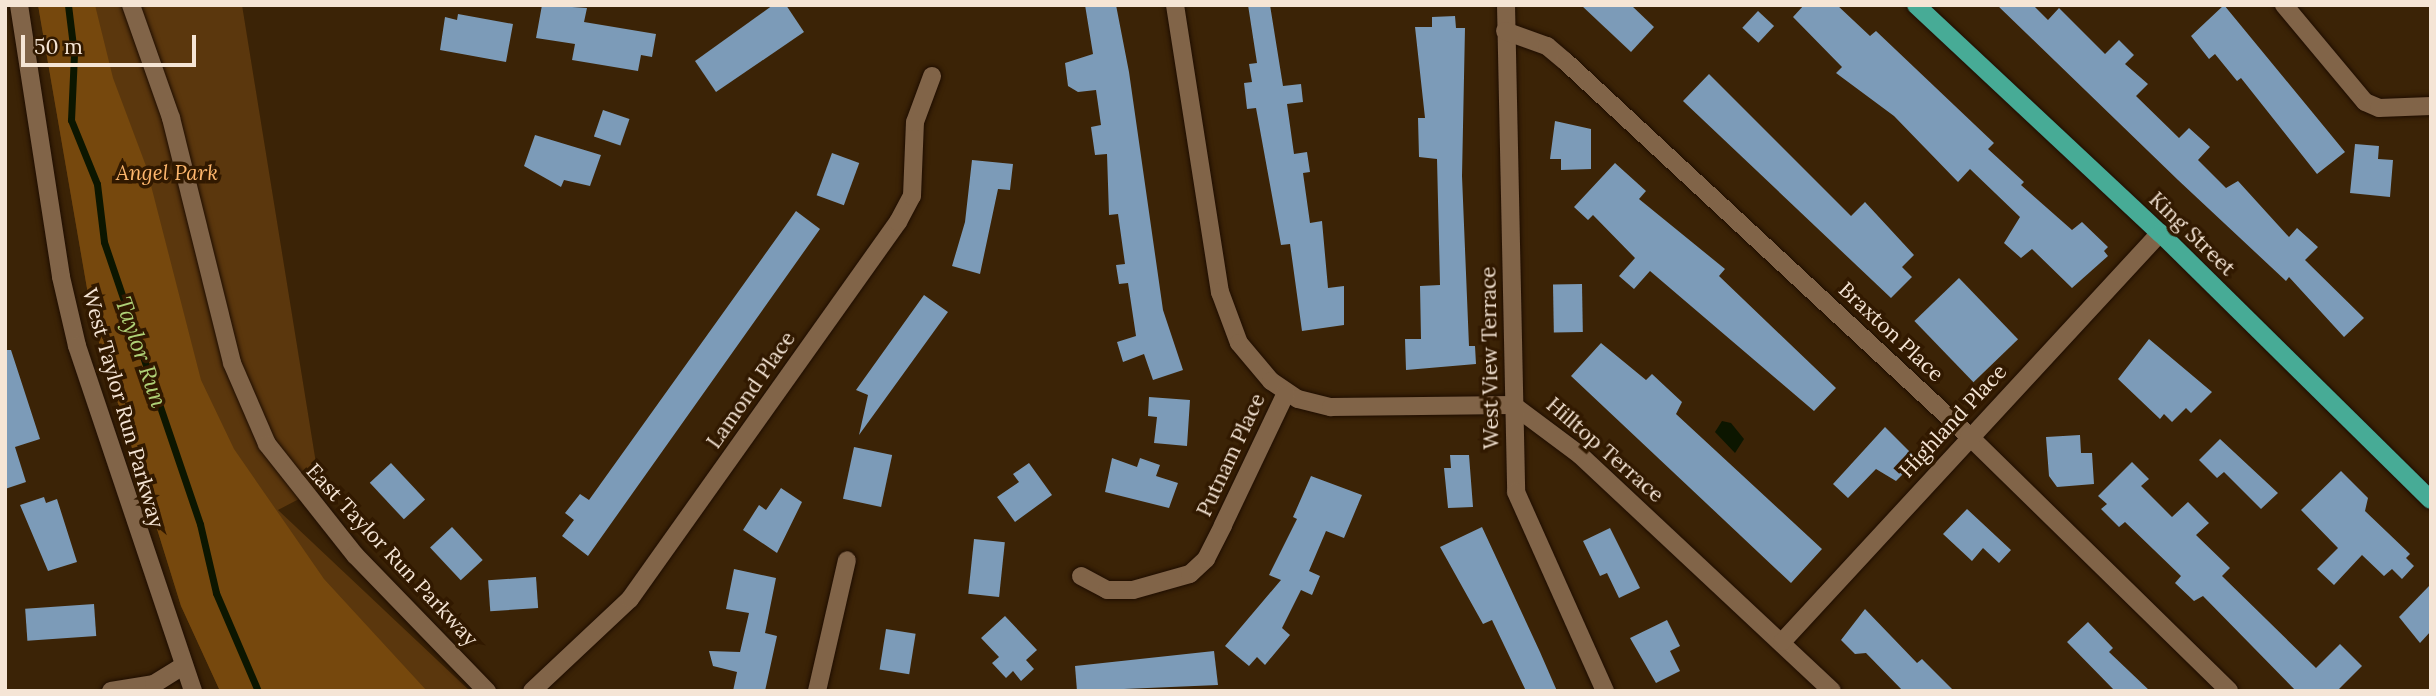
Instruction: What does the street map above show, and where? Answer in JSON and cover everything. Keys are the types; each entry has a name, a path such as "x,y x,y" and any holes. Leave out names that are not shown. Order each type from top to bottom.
{"main road":[{"name":"King Street","path":"1916,5 2160,233 2431,500"}],"street":[{"name":"West Taylor Run Parkway","path":"19,5 77,346 181,667 193,691"},
{"name":"East Taylor Run Parkway","path":"131,5 170,118 232,363 267,444 355,555 487,691"},
{"name":"Putnam Place","path":"1081,576 1107,590 1133,590 1190,574 1206,559 1286,393 1240,343 1220,292 1175,5"},
{"name":"West View Terrace","path":"1506,5 1516,492 1605,691"},
{"path":"2284,5 2365,102 2378,108 2431,106"},
{"name":"Braxton Place","path":"1505,31 1547,46 1565,61 1969,436 2229,691"},
{"name":"Lamond Place","path":"532,691 630,599 898,222 912,196 915,122 932,76"},
{"name":"Highland Place","path":"1782,642 1969,436 2160,233"},
{"name":"Hilltop Terrace","path":"1286,393 1331,407 1513,405 1580,455 1832,691"},
{"path":"817,691 847,560"},
{"path":"111,691 154,684 181,667"}],"green space":[{"name":"Angel Park","path":"38,5 242,5 320,488 278,510 470,691 220,691 181,606 93,323"}],"shaded area":[{"path":"38,5 95,5 113,78 146,166 201,380 234,449 324,579 427,691 220,691 181,606 93,323"},
{"path":"1722,421 1731,423 1744,439 1735,453 1715,432"}],"building":[{"path":"542,5 587,8 584,22 656,34 652,57 641,55 638,71 572,60 575,44 536,38"},
{"path":"773,5 786,5 804,32 716,92 695,61"},
{"path":"1085,5 1116,5 1129,72 1163,310 1183,370 1153,380 1144,354 1123,362 1117,342 1136,336 1128,283 1119,284 1116,265 1125,264 1118,214 1109,215 1107,154 1095,155 1091,127 1101,125 1096,90 1078,92 1068,86 1065,63 1093,54"},
{"path":"1248,5 1270,5 1283,86 1301,84 1303,102 1287,104 1294,154 1307,152 1310,172 1303,173 1310,223 1322,221 1328,288 1344,286 1344,325 1302,331 1290,244 1281,245 1256,108 1247,109 1244,83 1252,82 1249,64 1257,63"},
{"path":"1581,5 1631,5 1654,27 1631,52"},
{"path":"1804,5 1837,5 1870,36 1876,31 1994,143 1988,149 2024,182 2021,185 2072,230 2082,222 2108,247 2104,251 2108,256 2072,288 2032,249 2021,258 2004,243 2020,217 1970,169 1958,182 1894,116 1836,73 1842,67 1793,17"},
{"path":"1997,5 2033,5 2048,20 2059,8 2105,54 2119,40 2134,55 2125,64 2148,84 2136,96 2179,138 2189,128 2210,147 2198,160 2226,188 2238,181 2289,237 2297,228 2318,247 2305,260 2364,318 2344,337 2289,277 2286,281"},
{"path":"2224,5 2345,152 2317,174 2241,78 2237,81 2215,54 2209,59 2191,36"},
{"path":"1758,11 1774,26 1758,43 1742,28"},
{"path":"458,14 513,24 506,62 440,50 445,17 457,20"},
{"path":"1455,16 1456,28 1465,28 1462,176 1469,346 1475,346 1476,364 1406,370 1405,339 1421,339 1420,286 1440,285 1437,159 1419,157 1418,118 1425,118 1415,27 1432,27 1432,17"},
{"path":"1709,74 1851,216 1865,202 1914,255 1902,267 1912,277 1891,298 1683,101"},
{"path":"603,110 629,119 620,146 594,136"},
{"path":"1555,121 1591,129 1591,169 1561,170 1561,159 1550,159"},
{"path":"535,135 601,155 590,186 564,180 561,187 524,166"},
{"path":"2355,144 2379,146 2378,159 2393,160 2390,197 2350,193"},
{"path":"832,153 859,163 844,205 817,195"},
{"path":"972,160 1013,164 1010,190 998,189 980,274 952,266 965,222"},
{"path":"1615,163 1646,191 1639,199 1725,269 1719,276 1836,388 1814,411 1650,271 1634,289 1619,276 1635,258 1593,215 1588,220 1574,207"},
{"path":"796,211 820,229 588,556 562,536 574,520 565,513 580,494 589,500"},
{"path":"1959,278 2018,339 1973,382 1914,321"},
{"path":"1582,284 1583,332 1554,332 1553,285"},
{"path":"924,295 948,312 859,435 868,395 856,390"},
{"path":"2149,339 2212,392 2191,413 2186,408 2172,422 2164,414 2160,419 2118,379"},
{"path":"1601,343 1646,380 1652,374 1682,402 1676,414 1822,549 1791,583 1571,376"},
{"path":"5,350 11,350 40,439 15,447 26,482 5,489"},
{"path":"1149,397 1190,400 1187,446 1154,443 1157,417 1148,416"},
{"path":"1885,427 1913,455 1914,463 1896,481 1876,469 1848,498 1833,484"},
{"path":"2080,435 2081,453 2092,453 2094,484 2057,487 2049,476 2046,437"},
{"path":"2220,439 2278,493 2261,509 2224,472 2217,478 2199,460"},
{"path":"854,447 892,455 881,507 843,499"},
{"path":"1450,455 1469,455 1473,507 1448,508 1444,468 1451,468"},
{"path":"1112,458 1137,467 1140,458 1160,465 1156,476 1178,483 1169,508 1105,492"},
{"path":"2132,462 2149,479 2141,486 2172,517 2188,502 2209,523 2196,535 2230,568 2222,576 2316,668 2340,644 2362,666 2337,691 2296,691 2203,596 2194,601 2175,583 2181,576 2125,522 2119,527 2101,509 2107,504 2098,496"},
{"path":"391,463 425,500 404,519 370,483"},
{"path":"1029,463 1052,495 1015,522 997,497 1019,482 1013,474"},
{"path":"2341,471 2368,498 2365,511 2410,554 2406,558 2414,566 2402,579 2392,569 2384,576 2362,555 2334,585 2317,569 2338,548 2301,510"},
{"path":"1311,476 1362,495 1344,538 1326,531 1309,571 1320,576 1312,595 1301,590 1282,628 1290,635 1265,665 1257,657 1249,666 1225,646 1281,580 1269,575 1297,519 1293,517"},
{"path":"781,488 802,502 777,553 743,530 759,505 766,510"},
{"path":"44,497 46,503 57,499 77,562 48,571 20,505"},
{"path":"1967,509 2011,550 1999,563 1983,548 1972,561 1943,534"},
{"path":"452,527 483,560 461,580 430,547"},
{"path":"1482,527 1557,691 1526,691 1492,620 1483,624 1440,547"},
{"path":"1610,528 1640,588 1619,598 1607,573 1600,576 1583,541"},
{"path":"974,539 1005,542 999,597 968,594"},
{"path":"734,569 776,578 765,633 777,636 765,691 733,691 737,672 713,666 709,651 740,652 749,613 726,609"},
{"path":"536,577 538,608 490,611 488,580"},
{"path":"2431,584 2431,631 2420,643 2399,617"},
{"path":"94,604 96,636 27,641 25,609"},
{"path":"1865,609 1917,663 1922,659 1954,691 1903,691 1866,653 1855,654 1841,640"},
{"path":"1005,616 1037,650 1026,660 1034,669 1021,681 1013,671 1006,678 992,663 999,657 981,638"},
{"path":"1667,620 1680,646 1670,651 1680,671 1656,683 1630,638"},
{"path":"2088,622 2113,648 2109,652 2150,691 2115,691 2067,642"},
{"path":"886,629 916,634 909,674 880,669"},
{"path":"1214,651 1218,685 1077,691 1075,666"}],"waterway":[{"name":"Taylor Run","path":"68,5 74,54 71,120 97,184 104,242 200,524 216,593 258,691"}]}
